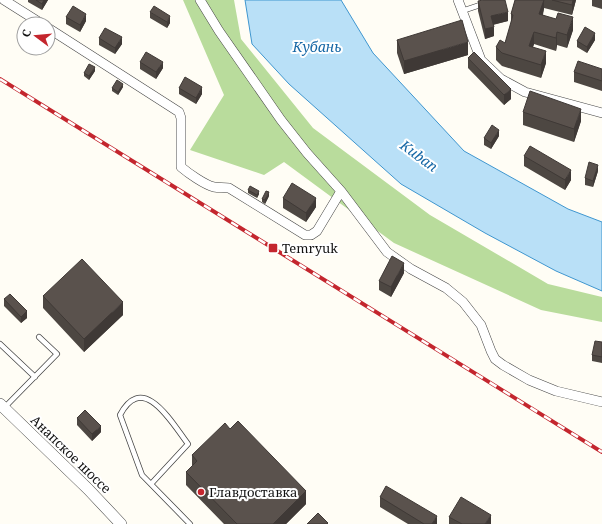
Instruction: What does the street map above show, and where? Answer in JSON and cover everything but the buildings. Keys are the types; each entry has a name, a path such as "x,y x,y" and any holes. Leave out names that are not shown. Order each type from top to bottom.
{"street":[{"path":"4,0 29,16"},
{"path":"200,0 219,31 281,120 307,153 341,191 387,252 411,269 446,288 463,302 481,325 491,352 503,365 530,380 556,391 602,402"},
{"path":"458,0 481,60 501,79 525,92 602,113"},
{"path":"56,33 179,112 181,118 180,162 185,171 207,185 212,187 221,186 229,188 305,235 311,235 317,231 341,191"},
{"name":"Анапское шоссе","path":"2,406 88,489 121,524"}],"lane":[{"path":"462,11 489,2"},
{"path":"2,406 35,377 57,354 38,337"},
{"path":"0,344 35,377"},
{"path":"151,484 188,444 158,405 143,397 133,398 125,406 120,415 142,474 151,484 190,524"}],"green space":[{"path":"183,0 234,0 241,39 313,128 430,215 548,284 602,297 602,322 541,310 394,243 284,162 264,175 190,150 224,95"}],"water":[{"name":"Кубань","path":"245,0 341,0 373,53 464,151 568,209 602,222 602,291 556,271 485,233 401,184 289,84 252,44"}],"railway":[{"path":"0,79 602,452"}],"place":[{"name":"Temryuk","path":"273,248"},
{"name":"Главдоставка","path":"201,492"}],"water label":[{"name":"Kuban","path":"419,156"}]}
